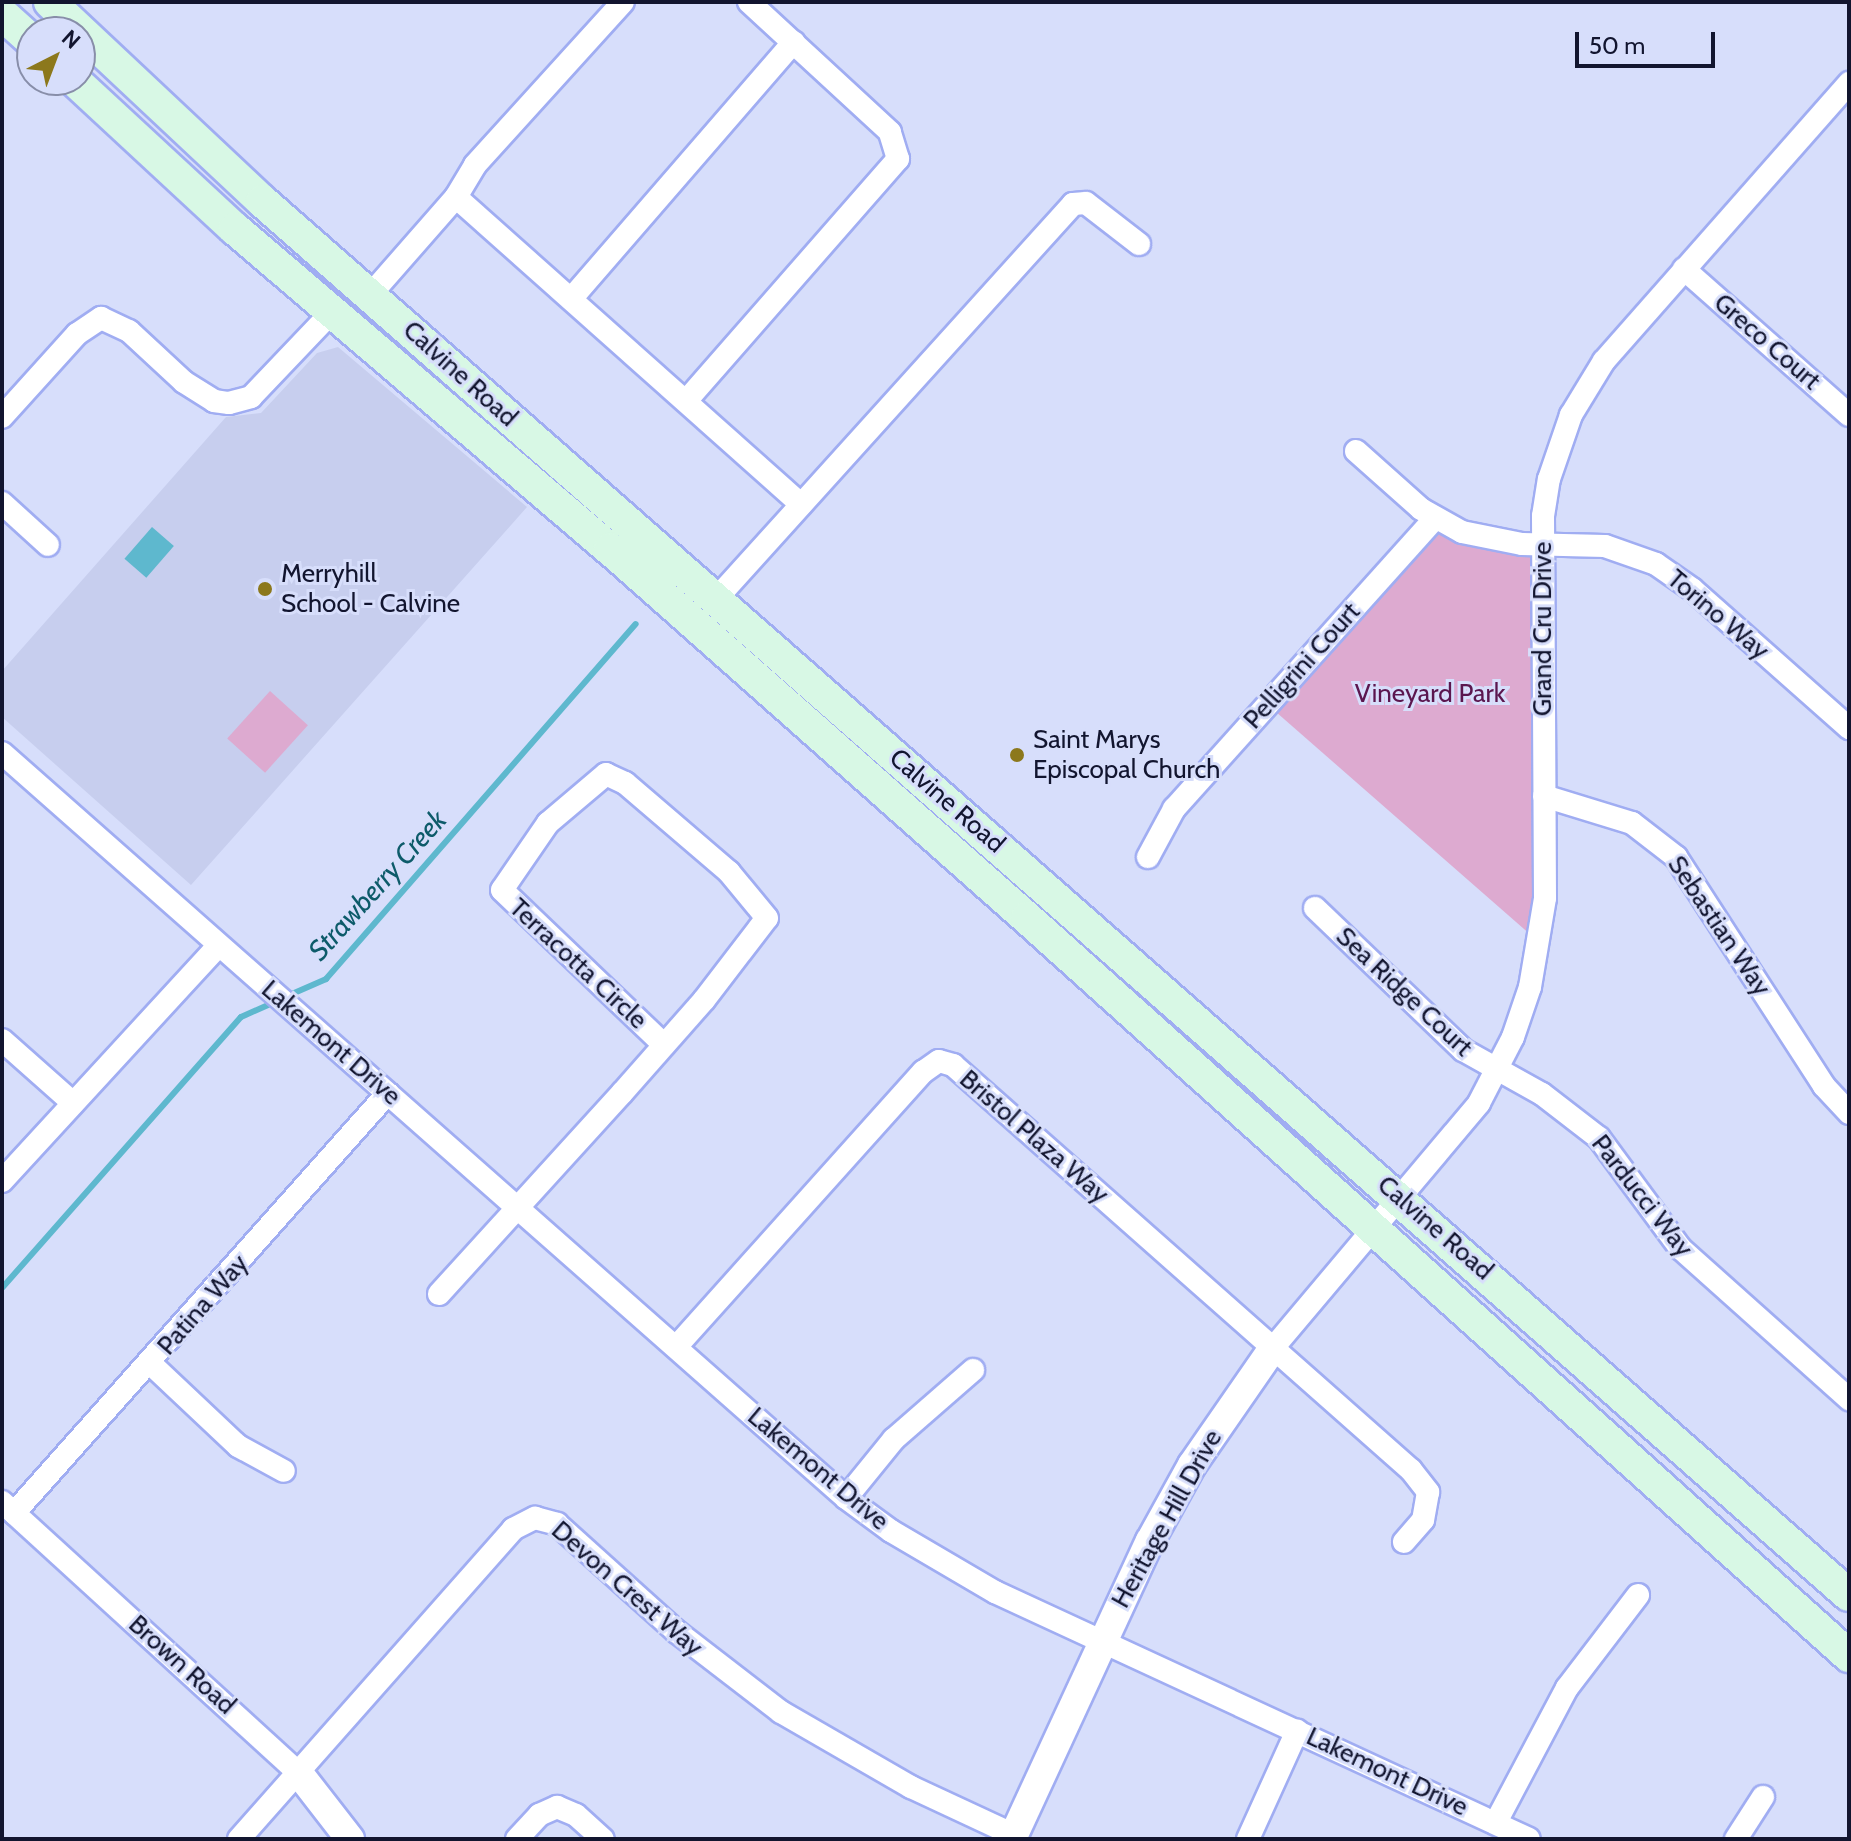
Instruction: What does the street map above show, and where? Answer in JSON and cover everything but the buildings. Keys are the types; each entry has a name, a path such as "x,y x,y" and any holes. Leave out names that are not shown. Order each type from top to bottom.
{"main road":[{"name":"Calvine Road","path":"50,2 262,201 1581,1356 1849,1595"},
{"name":"Calvine Road","path":"92,96 332,312 637,573 1849,1656"},
{"path":"332,312 368,315 497,425 543,447"},
{"path":"637,573 667,580 767,668 794,667"},
{"path":"1182,1059 1229,1078 1369,1203 1401,1198"},
{"path":"1372,1230 1402,1229 1535,1349 1581,1356"}],"street":[{"path":"371,294 456,197 475,165 623,2"},
{"path":"686,401 898,159 890,132 749,2"},
{"path":"571,299 794,42"},
{"name":"Grand Cru Drive","path":"1372,1230 1452,1140 1497,1072 1530,987 1540,943 1544,796 1542,544 1549,479 1571,415 1604,361 1684,269 1845,96"},
{"path":"456,197 801,504"},
{"path":"716,599 1073,204 1086,203 1139,244"},
{"name":"Greco Court","path":"1684,269 1849,415"},
{"path":"2,417 77,334 101,318 129,331 194,388 214,401 229,403 251,397 332,312"},
{"name":"Torino Way","path":"1356,451 1435,518 1491,540 1605,546 1665,570 1849,728"},
{"path":"2,503 48,545"},
{"name":"Pelligrini Court","path":"1148,857 1174,809 1435,518"},
{"name":"Lakemont Drive","path":"2,753 846,1498 943,1564 1102,1642 1529,1839"},
{"name":"Terracotta Circle","path":"439,1294 664,1045 767,918 729,872 625,783 606,774 548,823 502,890 664,1045"},
{"name":"Sebastian Way","path":"1544,796 1632,823 1676,857 1824,1086 1849,1113"},
{"name":"Sea Ridge Court","path":"1315,908 1463,1050 1497,1072"},
{"path":"2,1181 218,946"},
{"path":"2,1040 73,1103"},
{"name":"Bristol Plaza Way","path":"676,1347 923,1072 939,1061 953,1065 1273,1348"},
{"name":"Parducci Way","path":"1497,1072 1542,1094 1599,1138 1680,1248 1849,1399"},
{"name":"Patina Way","path":"8,1507 151,1364 388,1093"},
{"name":"Heritage Hill Drive","path":"1013,1837 1102,1642 1192,1465 1273,1348 1372,1230"},
{"path":"1273,1348 1411,1470 1428,1492 1423,1520 1404,1542"},
{"path":"151,1364 238,1446 284,1471"},
{"path":"846,1498 894,1439 973,1370"},
{"name":"Brown Road","path":"8,1507 298,1772 350,1839"},
{"name":"Devon Crest Way","path":"239,1839 513,1529 526,1520 544,1518 720,1668 781,1712 911,1787 1013,1837"},
{"path":"1496,1822 1567,1688 1638,1595"},
{"path":"1248,1839 1297,1731"},
{"path":"1736,1839 1763,1797"},
{"path":"517,1839 539,1815 557,1807 576,1815 603,1839"}],"shaded area":[{"name":"Merryhill School - Calvine","path":"338,347 527,507 191,885 2,717 2,671 226,417 261,413 317,353"},
{"path":"152,527 174,546 146,578 124,559"}],"green space":[{"name":"Vineyard Park","path":"1435,518 1542,544 1540,943 1268,705"},
{"path":"270,691 308,725 265,773 227,739"}],"waterway":[{"name":"Strawberry Creek","path":"285,997 326,979 636,624"},
{"name":"Strawberry Creek","path":"2,1288 241,1017 275,1002"}],"place":[{"name":"Merryhill School - Calvine","path":"265,589"},
{"name":"Saint Marys Episcopal Church","path":"1017,755"}]}
